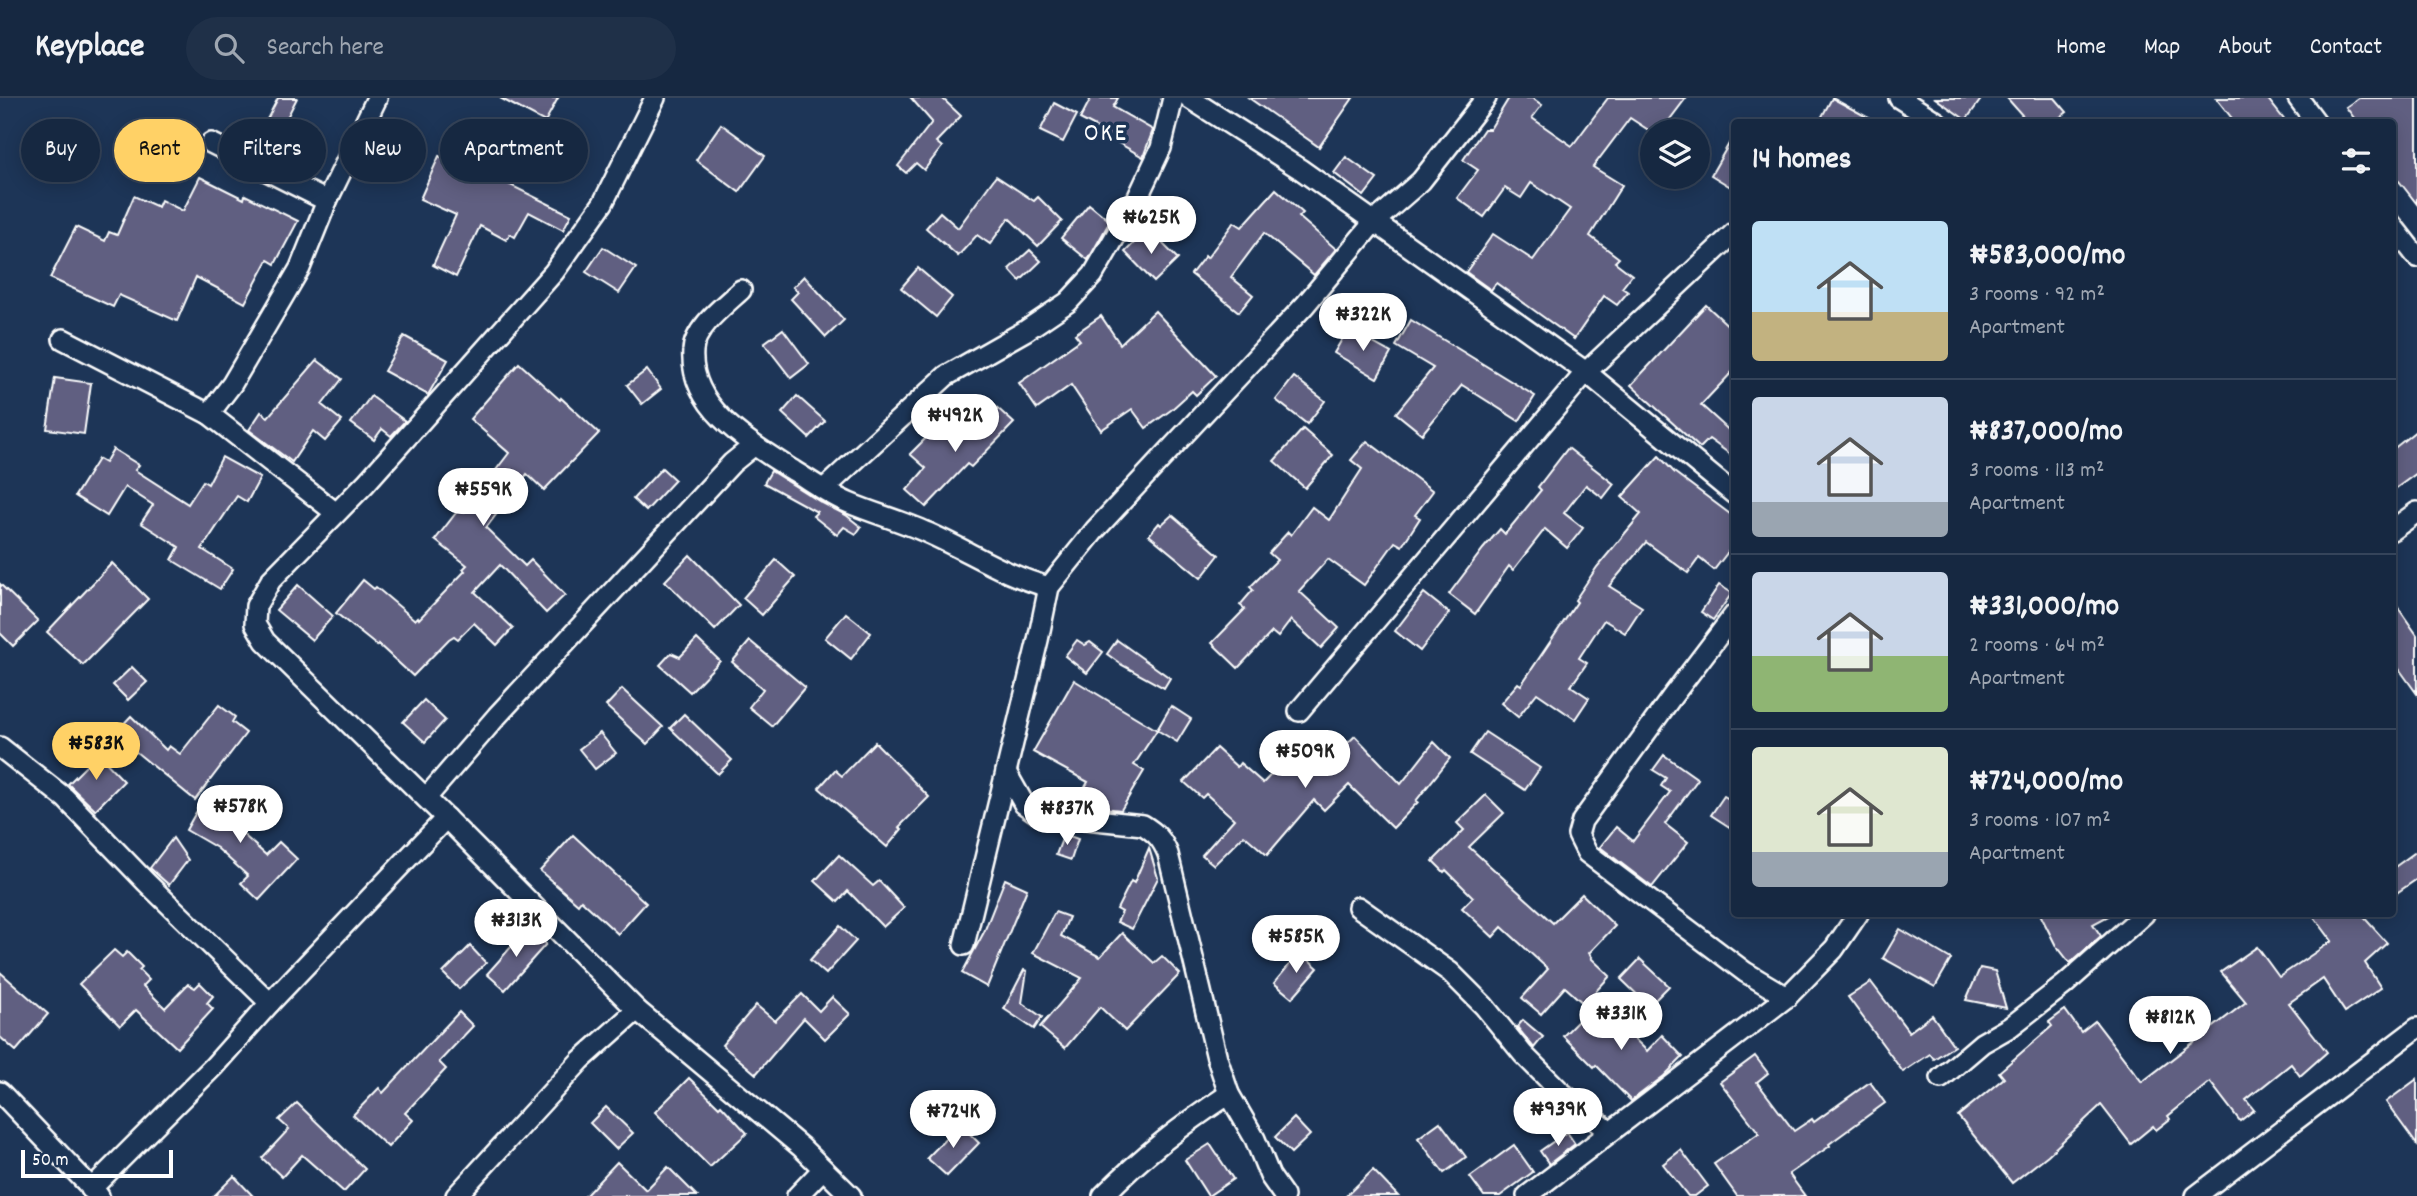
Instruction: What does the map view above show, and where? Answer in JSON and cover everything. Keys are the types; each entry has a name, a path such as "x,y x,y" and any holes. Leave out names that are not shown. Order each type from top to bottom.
{"street":[{"path":"209,414 232,384 293,279 377,98"},
{"path":"655,98 603,203 554,272 336,513 271,580 256,606 255,624 265,641 426,797 636,1010 823,1168 851,1196"},
{"path":"824,489 946,376 1025,331 1068,302 1093,275 1136,201 1161,148 1173,98"},
{"path":"1189,98 1300,169 1586,372 1731,492"},
{"path":"964,945 1049,587 1095,530 1305,305 1374,222 1421,181 1486,98"},
{"path":"1899,98 1932,119"},
{"path":"2298,98 2314,119"},
{"path":"211,143 327,201"},
{"path":"2396,230 2417,257"},
{"path":"1299,711 1586,372 1731,236"},
{"path":"741,290 706,323 693,348 693,370 705,397 730,427 753,446 849,503 929,533 998,570 1049,587"},
{"path":"63,339 209,414 336,513"},
{"path":"426,797 497,716 732,463 753,446"},
{"path":"2396,527 2417,512"},
{"path":"1731,619 1582,821 1578,835 1587,853 1745,972 1787,997"},
{"path":"0,747 65,799 270,1003"},
{"path":"1006,772 1024,804 1038,814 1143,825 1163,840 1228,1094 1255,1139 1270,1177 1284,1196"},
{"path":"0,1092 95,1192 446,818"},
{"path":"1357,906 1450,972 1560,1091 1610,1132"},
{"path":"1527,1196 1787,997 1833,949 1856,917"},
{"path":"1941,1078 1982,1043 2010,1027 2064,985 2141,917"},
{"path":"456,1196 581,1060 636,1010"},
{"path":"2196,1196 2417,1028"},
{"path":"1103,1196 1130,1168 1173,1132 1228,1094"},
{"path":"797,1196 823,1168"}],"building":[{"path":"278,98 297,98 286,119 267,119"},
{"path":"500,98 558,98 547,119 539,119"},
{"path":"911,98 942,98 961,116 936,142 942,147 924,170 916,163 906,173 898,166 932,122"},
{"path":"1091,98 1118,98 1113,107 1153,130 1143,157 1080,119"},
{"path":"1249,98 1353,98 1319,147"},
{"path":"1509,98 1532,98 1542,105 1532,118 1572,146 1608,98 1686,98 1670,119 1640,119 1640,124 1630,118 1593,167 1622,185 1590,236 1619,258 1615,262 1632,275 1622,288 1628,292 1617,305 1604,296 1574,339 1496,283 1491,290 1466,272 1493,234 1533,260 1570,209 1531,183 1521,198 1505,188 1484,217 1457,198 1478,170 1463,160 1484,129 1490,129"},
{"path":"1832,98 1870,119 1821,119"},
{"path":"1935,98 1982,98 1965,119"},
{"path":"2007,98 2055,98 2067,112 2058,119 2025,119"},
{"path":"2216,98 2267,98 2284,119 2233,119"},
{"path":"2359,98 2417,98 2417,204 2399,181 2396,183 2396,119 2355,119 2346,107"},
{"path":"1054,103 1077,115 1063,142 1040,131"},
{"path":"721,124 765,156 739,192 696,160"},
{"path":"1731,140 1731,187 1711,175"},
{"path":"439,156 440,182 504,182 571,215 563,230 529,212 515,237 510,234 506,240 480,226 456,277 433,265 456,215 420,199"},
{"path":"1346,157 1377,179 1364,196 1334,173"},
{"path":"996,176 1034,201 1038,197 1062,221 1038,246 1009,218 990,244 977,235 958,256 926,228 940,212 958,228"},
{"path":"205,180 244,199 245,195 298,221 275,264 268,260 245,303 196,277 177,321 119,295 113,307 50,278 76,227 105,241 109,232 117,235 134,196 158,207 161,200 183,211 198,182 205,182"},
{"path":"1276,189 1303,213 1299,217 1336,249 1314,275 1264,233 1231,277 1253,295 1239,312 1191,274 1205,256 1207,258 1234,222 1242,227"},
{"path":"1089,204 1110,221 1088,260 1061,238"},
{"path":"1148,229 1178,259 1154,282 1125,252"},
{"path":"603,247 636,268 619,293 586,272"},
{"path":"1030,250 1041,261 1020,281 1009,269"},
{"path":"918,268 952,297 936,317 901,288"},
{"path":"804,276 844,320 826,337 791,299 798,292 793,287"},
{"path":"1706,305 1731,328 1731,373 1701,405 1731,432 1731,455 1709,439 1700,448 1631,385"},
{"path":"1155,311 1216,376 1196,395 1192,391 1146,428 1132,409 1101,430 1071,385 1037,409 1019,383 1080,340 1075,334 1101,316 1120,344"},
{"path":"1411,320 1535,396 1519,421 1462,385 1422,434 1396,413 1433,368 1396,346"},
{"path":"783,329 809,364 791,378 764,343"},
{"path":"1348,329 1391,353 1377,378 1334,353"},
{"path":"404,336 448,360 428,395 384,371"},
{"path":"317,360 342,379 322,405 342,421 325,441 313,431 292,462 249,430 261,412 268,417"},
{"path":"519,363 599,433 544,490 527,474 486,528 525,566 531,560 565,595 546,613 500,565 475,592 513,628 497,645 474,623 458,639 454,636 449,639 413,676 378,644 377,646 336,613 363,580 374,589 376,587 415,620 418,617 419,619 465,571 463,569 467,565 435,540 459,509 464,512 509,453 470,419"},
{"path":"647,370 661,389 642,404 627,385"},
{"path":"1294,377 1325,401 1307,424 1276,400"},
{"path":"55,378 91,383 84,434 47,429"},
{"path":"371,396 405,421 391,436 382,429 374,440 351,423"},
{"path":"797,396 825,421 809,438 782,413"},
{"path":"994,405 1014,423 971,467 967,464 926,507 907,490 926,468 910,454 931,433 937,439 951,425 964,438"},
{"path":"1303,429 1333,455 1305,488 1274,461"},
{"path":"2417,430 2417,473 2396,488 2396,447"},
{"path":"1367,441 1433,491 1415,515 1420,518 1402,546 1395,542 1364,585 1328,559 1299,591 1339,628 1321,648 1291,620 1278,637 1272,632 1238,668 1212,643 1245,609 1240,605 1253,590 1250,587 1277,560 1269,553 1288,532 1291,535 1312,507 1329,520 1362,469 1351,460"},
{"path":"1568,448 1614,484 1603,498 1586,485 1564,513 1583,528 1567,548 1545,529 1513,570 1509,566 1475,614 1449,594 1500,529 1505,534 1541,490 1538,487"},
{"path":"113,449 139,465 135,470 188,504 203,481 208,484 222,457 260,478 247,502 237,496 202,549 233,569 220,589 172,560 179,547 141,523 153,505 125,487 107,516 75,496 98,459 105,463"},
{"path":"1659,456 1674,472 1731,515 1731,548 1714,570 1699,558 1688,573 1646,542 1609,586 1642,607 1625,633 1604,620 1579,658 1587,663 1571,686 1589,698 1575,719 1537,693 1518,717 1501,703 1518,683 1521,685 1577,602 1575,600 1597,567 1641,514 1622,497"},
{"path":"662,468 675,480 646,511 633,499"},
{"path":"771,471 846,515 861,527 856,534 844,527 837,535 813,516 817,512 764,483"},
{"path":"1172,515 1219,555 1201,578 1149,535 1159,523 1161,525"},
{"path":"690,555 739,605 715,630 665,581"},
{"path":"776,560 795,577 762,615 743,598"},
{"path":"112,563 148,599 83,665 47,632"},
{"path":"0,584 38,621 13,646 0,633"},
{"path":"298,585 333,616 312,640 276,610"},
{"path":"1719,585 1731,592 1713,620 1701,612"},
{"path":"1424,593 1449,613 1420,651 1395,631"},
{"path":"2396,605 2417,635 2417,694 2396,665"},
{"path":"846,613 871,633 851,659 825,638"},
{"path":"697,639 720,661 690,692 660,665 671,653 680,657"},
{"path":"1077,640 1085,645 1090,642 1103,652 1087,673 1065,656"},
{"path":"1117,640 1170,678 1164,688 1107,654"},
{"path":"750,641 805,687 772,726 749,707 763,689 732,662"},
{"path":"132,667 147,682 128,700 113,685"},
{"path":"1074,680 1157,730 1134,765 1144,771 1121,810 1103,808 1080,796 1088,782 1033,752"},
{"path":"622,689 663,727 647,744 606,706"},
{"path":"424,700 445,720 425,742 403,722"},
{"path":"219,705 235,717 232,722 246,733 195,800 114,734 131,716 166,750 169,746 180,754"},
{"path":"1171,706 1191,719 1177,742 1157,730"},
{"path":"684,714 732,760 718,774 670,728"},
{"path":"1485,732 1540,768 1525,790 1470,754"},
{"path":"600,733 616,753 595,769 579,749"},
{"path":"1297,734 1327,763 1355,736 1401,784 1434,742 1450,758 1416,801 1418,802 1393,828 1349,785 1324,810 1314,800 1267,855 1244,835 1214,865 1202,855 1234,819 1206,794 1202,798 1184,782 1216,748 1237,767 1240,763 1263,783 1284,761 1273,750 1286,737 1290,741"},
{"path":"875,742 929,797 899,827 902,829 887,847 819,788 835,770 842,776"},
{"path":"98,754 124,781 95,810 68,784"},
{"path":"1664,755 1698,779 1665,824 1688,842 1652,887 1600,847 1616,827 1633,841 1670,792 1661,786 1666,778 1653,770"},
{"path":"207,793 245,815 237,829 266,855 279,842 297,859 259,900 241,883 248,876 217,848 186,830"},
{"path":"1486,795 1504,813 1469,847 1553,923 1582,894 1615,926 1589,953 1610,976 1584,1004 1565,987 1541,1014 1522,998 1548,969 1502,927 1493,937 1462,908 1473,897 1433,861 1464,830 1457,823"},
{"path":"1724,796 1731,800 1731,828 1711,815"},
{"path":"1064,834 1078,839 1071,860 1056,855"},
{"path":"573,835 646,903 618,934 581,900 578,904 540,871"},
{"path":"173,838 188,860 169,885 150,868"},
{"path":"1149,848 1158,878 1132,929 1117,922 1122,912 1117,909 1131,881 1134,883"},
{"path":"2417,851 2417,879 2396,893 2396,866"},
{"path":"839,855 873,886 879,881 904,908 883,927 848,891 838,902 815,881"},
{"path":"1005,879 1027,889 987,987 962,973 984,932"},
{"path":"1055,912 1069,917 1061,936 1100,957 1122,933 1154,963 1162,956 1180,974 1125,1031 1100,1007 1065,1048 1040,1027 1082,978 1033,953"},
{"path":"2042,917 2106,917 2093,924 2101,936 2070,963 2058,950"},
{"path":"2314,917 2364,917 2387,943 2365,963 2381,988 2345,1012 2323,979 2289,1003 2327,1052 2300,1076 2291,1064 2246,1100 2254,1110 2240,1121 2210,1082 2168,1116 2170,1119 2156,1130 2153,1126 2131,1144 2101,1105 2048,1155 2012,1183 1958,1116 2004,1078 1999,1072 2052,1026 2049,1022 2065,1010 2081,1032 2095,1021 2142,1082 2246,1002 2221,972 2257,947 2279,977 2332,941"},
{"path":"840,926 856,941 826,974 810,960"},
{"path":"528,928 546,944 505,990 487,974"},
{"path":"1900,929 1951,959 1935,987 1883,958"},
{"path":"470,946 486,963 459,989 443,973"},
{"path":"114,950 122,957 127,952 142,967 139,970 149,980 143,986 165,1008 188,984 195,988 200,983 213,996 207,1003 213,1009 177,1048 136,1010 120,1026 79,984"},
{"path":"1300,952 1318,968 1292,998 1274,983"},
{"path":"1640,959 1669,986 1649,1006 1621,979"},
{"path":"1980,968 1995,971 2006,1008 1966,1000"},
{"path":"1024,970 1027,971 1022,1003 1042,1017 1034,1029 1004,1009"},
{"path":"0,972 48,1014 16,1051 0,1037"},
{"path":"1871,982 1909,1032 1932,1015 1954,1046 1934,1059 1930,1054 1903,1072 1848,997"},
{"path":"802,994 819,1011 832,997 850,1014 825,1039 804,1018 756,1074 722,1045 756,1005 775,1021"},
{"path":"1597,1002 1647,1051 1662,1035 1683,1057 1664,1076 1631,1101 1563,1036"},
{"path":"459,1012 473,1026 439,1062 446,1069 405,1113 413,1120 388,1147 353,1115 379,1088 383,1093"},
{"path":"1523,1020 1543,1037 1534,1048 1517,1027"},
{"path":"1755,1056 1768,1073 1757,1082 1794,1131 1812,1119 1814,1122 1870,1082 1885,1103 1789,1174 1805,1196 1737,1196 1714,1164 1759,1133 1720,1082"},
{"path":"689,1078 719,1107 721,1105 747,1133 710,1167 655,1112"},
{"path":"2417,1079 2417,1145 2386,1102"},
{"path":"297,1103 365,1169 344,1192 302,1155 282,1177 262,1158 289,1129 279,1120"},
{"path":"606,1107 633,1133 616,1149 590,1123"},
{"path":"1294,1118 1310,1135 1291,1153 1275,1137"},
{"path":"1440,1122 1466,1157 1444,1173 1418,1138"},
{"path":"960,1124 979,1143 947,1176 927,1158"},
{"path":"1567,1132 1575,1144 1549,1164 1540,1151"},
{"path":"1210,1144 1233,1179 1208,1196 1185,1160"},
{"path":"1514,1145 1533,1172 1500,1196 1484,1196 1470,1177"},
{"path":"1681,1150 1708,1186 1695,1196 1688,1196 1663,1164"},
{"path":"617,1162 646,1190 668,1167 697,1196 585,1196"},
{"path":"1373,1170 1398,1196 1346,1196"},
{"path":"234,1176 253,1196 214,1196"}],"district":[{"name":"OKE","path":"1106,131"}]}
